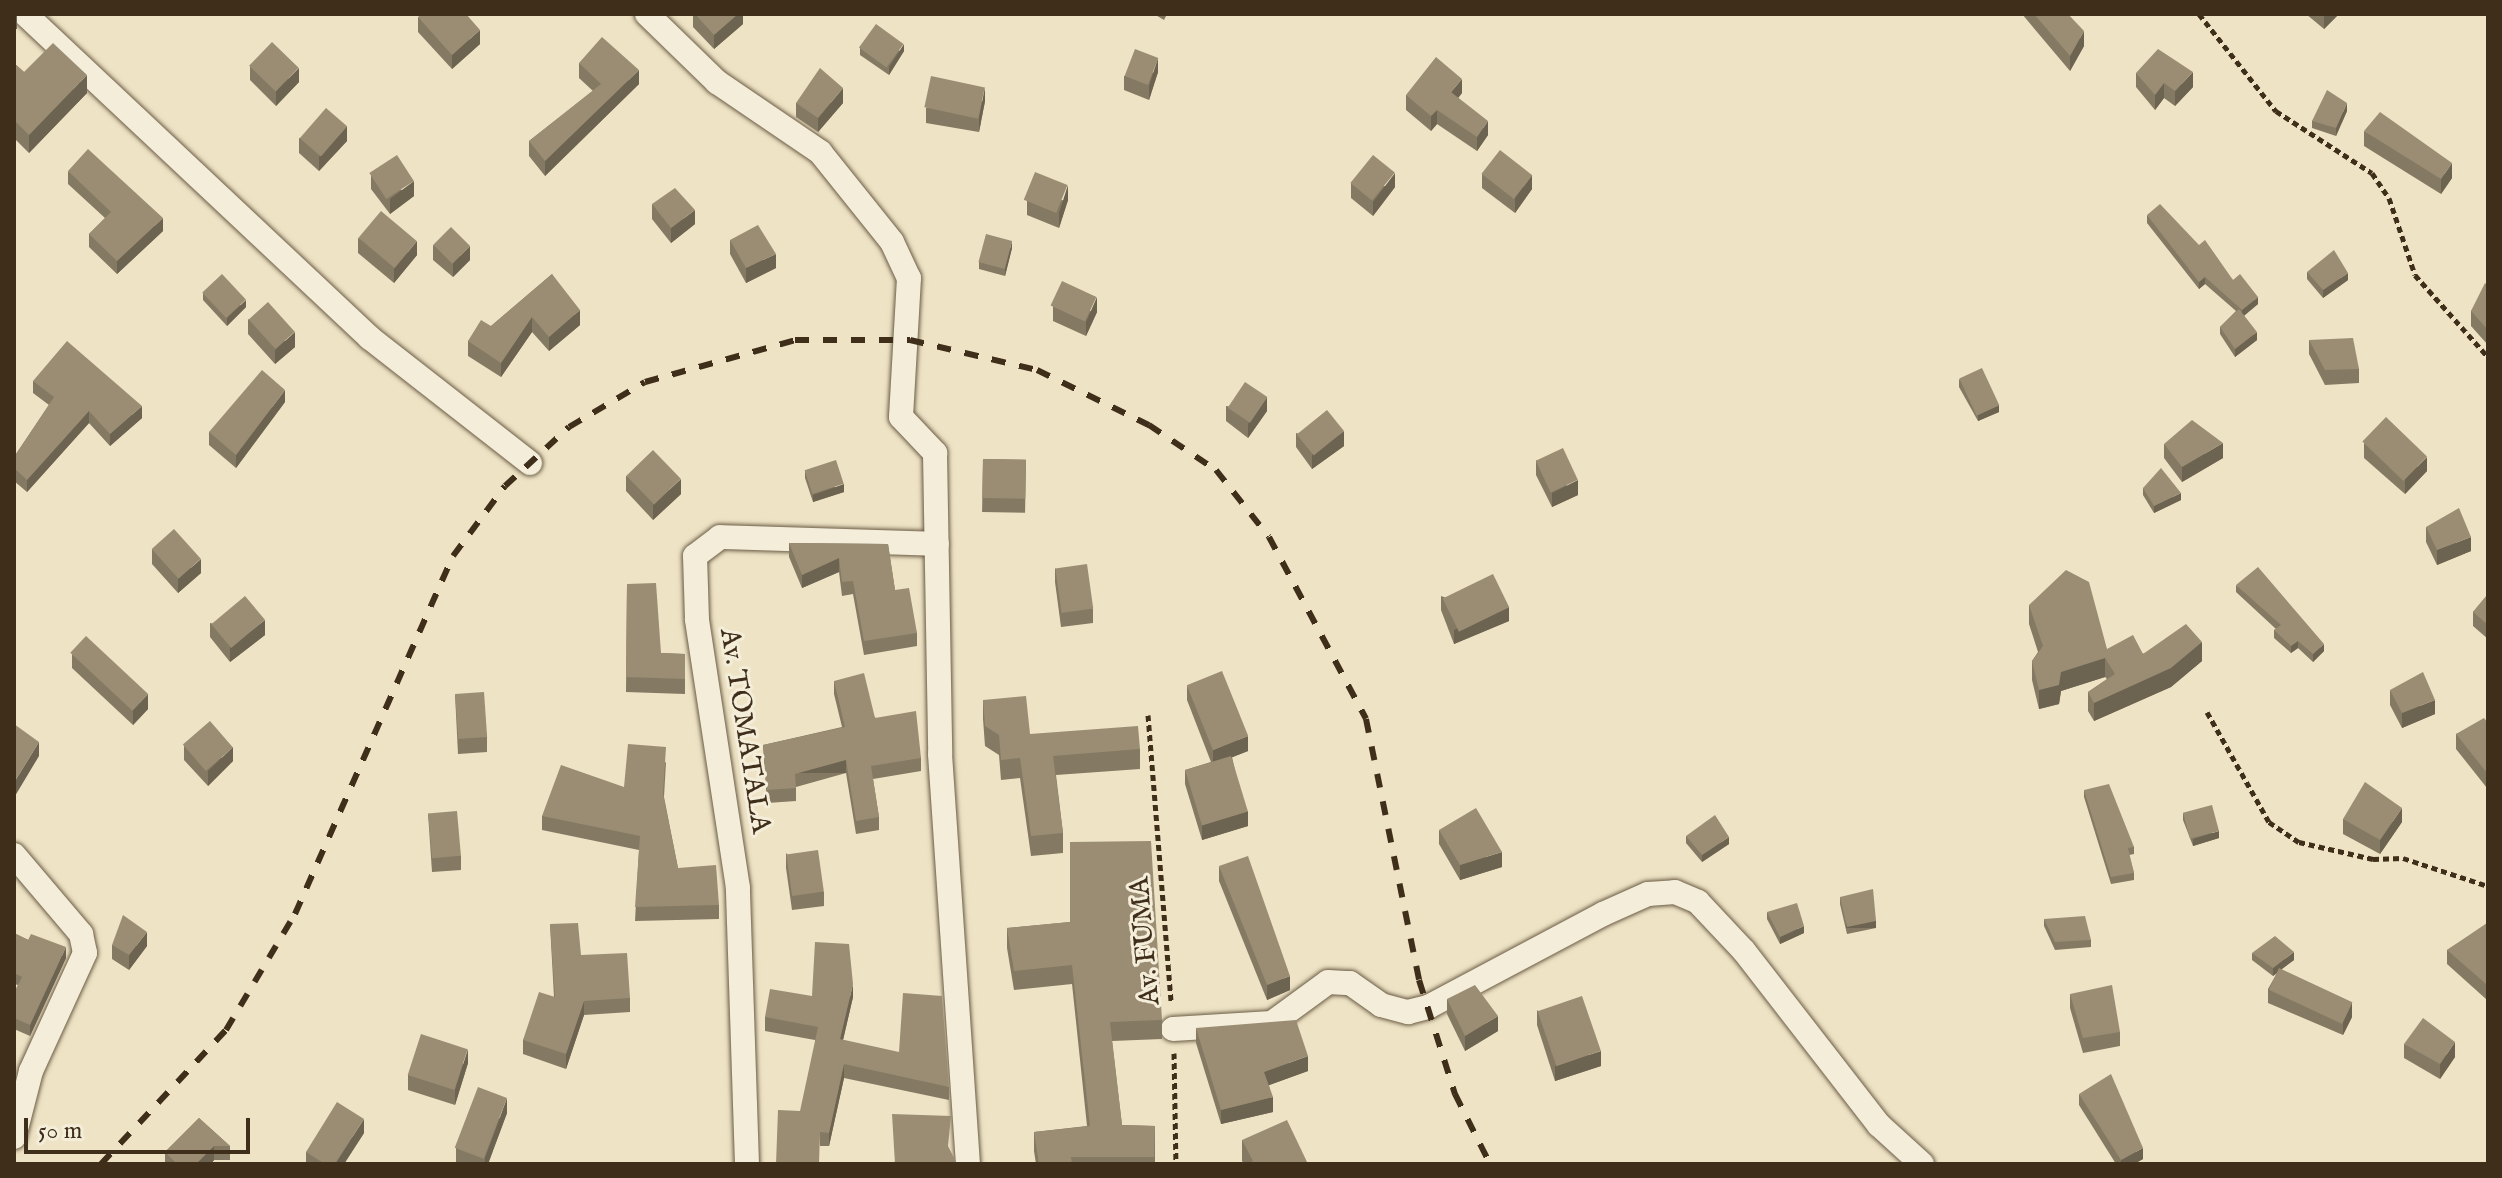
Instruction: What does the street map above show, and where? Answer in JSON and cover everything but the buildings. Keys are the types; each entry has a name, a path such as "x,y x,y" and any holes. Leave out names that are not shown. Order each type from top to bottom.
{"street":[{"path":"25,14 370,338 530,463"},
{"path":"647,14 717,82 820,152 903,260 910,297 901,417 935,453 940,754 968,1164"},
{"name":"Av. TOMATALA","path":"747,1164 738,888 697,619 695,556 720,537 937,544"},
{"path":"14,855 81,934 85,953 31,1071 14,1137"},
{"path":"1173,1029 1272,1023 1328,982 1350,983 1381,1005 1418,1010 1603,914 1648,894 1675,892 1698,902 1744,951 1879,1125 1922,1164"}],"path":[{"path":"2199,14 2276,111 2372,173 2389,198 2415,275 2488,357"},
{"path":"2207,712 2269,822 2299,842 2373,859 2403,858 2488,886"},
{"name":"Av. FUMA","path":"1148,715 1173,1029 1176,1164"}],"railway":[{"path":"101,1164 226,1030 295,914 453,556 505,486 569,427 645,382 795,340 910,340 1037,370 1149,425 1216,470 1269,537 1366,719 1419,980 1455,1094 1490,1164"}]}
